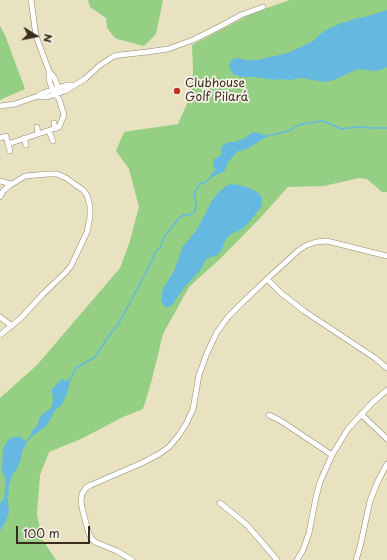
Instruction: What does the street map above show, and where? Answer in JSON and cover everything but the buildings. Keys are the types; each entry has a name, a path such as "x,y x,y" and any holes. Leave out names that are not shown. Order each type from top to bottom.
{"street":[{"path":"8,144 16,138 24,138 59,127 64,115 54,77 49,71 36,36 31,0"},
{"path":"0,106 10,105 38,96 47,97 57,91 65,91 85,79 99,66 114,56 168,49 193,40 241,15 263,7"},
{"path":"54,123 55,129"},
{"path":"37,128 38,134"},
{"path":"49,131 53,141"},
{"path":"0,138 6,136 10,151"},
{"path":"24,138 26,145"},
{"path":"0,197 3,191 11,184 25,176 57,174 66,178 83,190 87,195 90,206 90,217 87,232 71,266 21,318 0,335"},
{"path":"0,181 11,184"},
{"path":"132,560 92,539 89,534 82,508 82,494 86,488 91,485 159,454 179,435 193,409 199,375 207,353 217,332 228,317 267,279 306,245 327,241 387,256"},
{"path":"267,279 281,293 304,311 375,358 387,368"},
{"path":"0,317 12,326"},
{"path":"297,560 303,550 309,533 316,497 332,455 348,429 360,414 387,390"},
{"path":"360,414 386,438"},
{"path":"269,415 281,421 332,455"},
{"path":"356,560 370,501 386,466"},
{"path":"220,503 247,525 277,560"}],"green space":[{"path":"88,0 163,0 156,34 144,46 117,39 107,28 106,18 90,7"},
{"path":"290,0 387,0 387,192 382,192 367,179 359,178 324,186 288,187 222,257 189,287 163,334 143,409 123,417 81,439 49,452 40,475 37,514 42,539 56,560 0,560 0,398 37,365 120,268 129,244 139,207 129,169 116,151 124,132 178,124 192,92 192,45 255,12"},
{"path":"0,26 5,35 25,89 0,100"}],"water":[{"path":"387,10 387,67 383,69 374,71 359,69 334,80 324,82 302,78 275,80 241,77 233,74 230,69 229,66 231,60 238,58 257,60 288,53 313,41 324,31 341,23"},
{"path":"253,132 268,136 245,150 238,151 228,162 224,172 209,179 211,174 215,171 213,160 221,155 223,145 245,138"},
{"path":"231,184 249,188 257,192 262,198 261,207 241,230 233,233 226,239 221,251 217,255 206,259 201,269 183,289 172,305 166,308 161,300 163,289 174,271 183,246 196,231 217,194"},
{"path":"71,378 67,394 61,406 56,409 47,425 31,436 32,431 37,426 40,417 52,406 52,389 62,379 66,381"},
{"path":"21,437 26,442 17,469 9,484 9,512 0,531 0,504 4,498 5,490 5,478 2,468 3,449 8,440"}],"waterway":[{"path":"268,136 291,130 298,125 323,121 341,129 358,127 387,128"},
{"path":"71,378 76,368 95,357 119,323 152,261 155,252 161,247 165,236 180,217 190,215 195,211 196,203 194,193 201,183 204,183 209,179"},
{"path":"26,442 31,436"}],"place":[{"name":"Clubhouse Golf Pilará","path":"177,91"}]}
